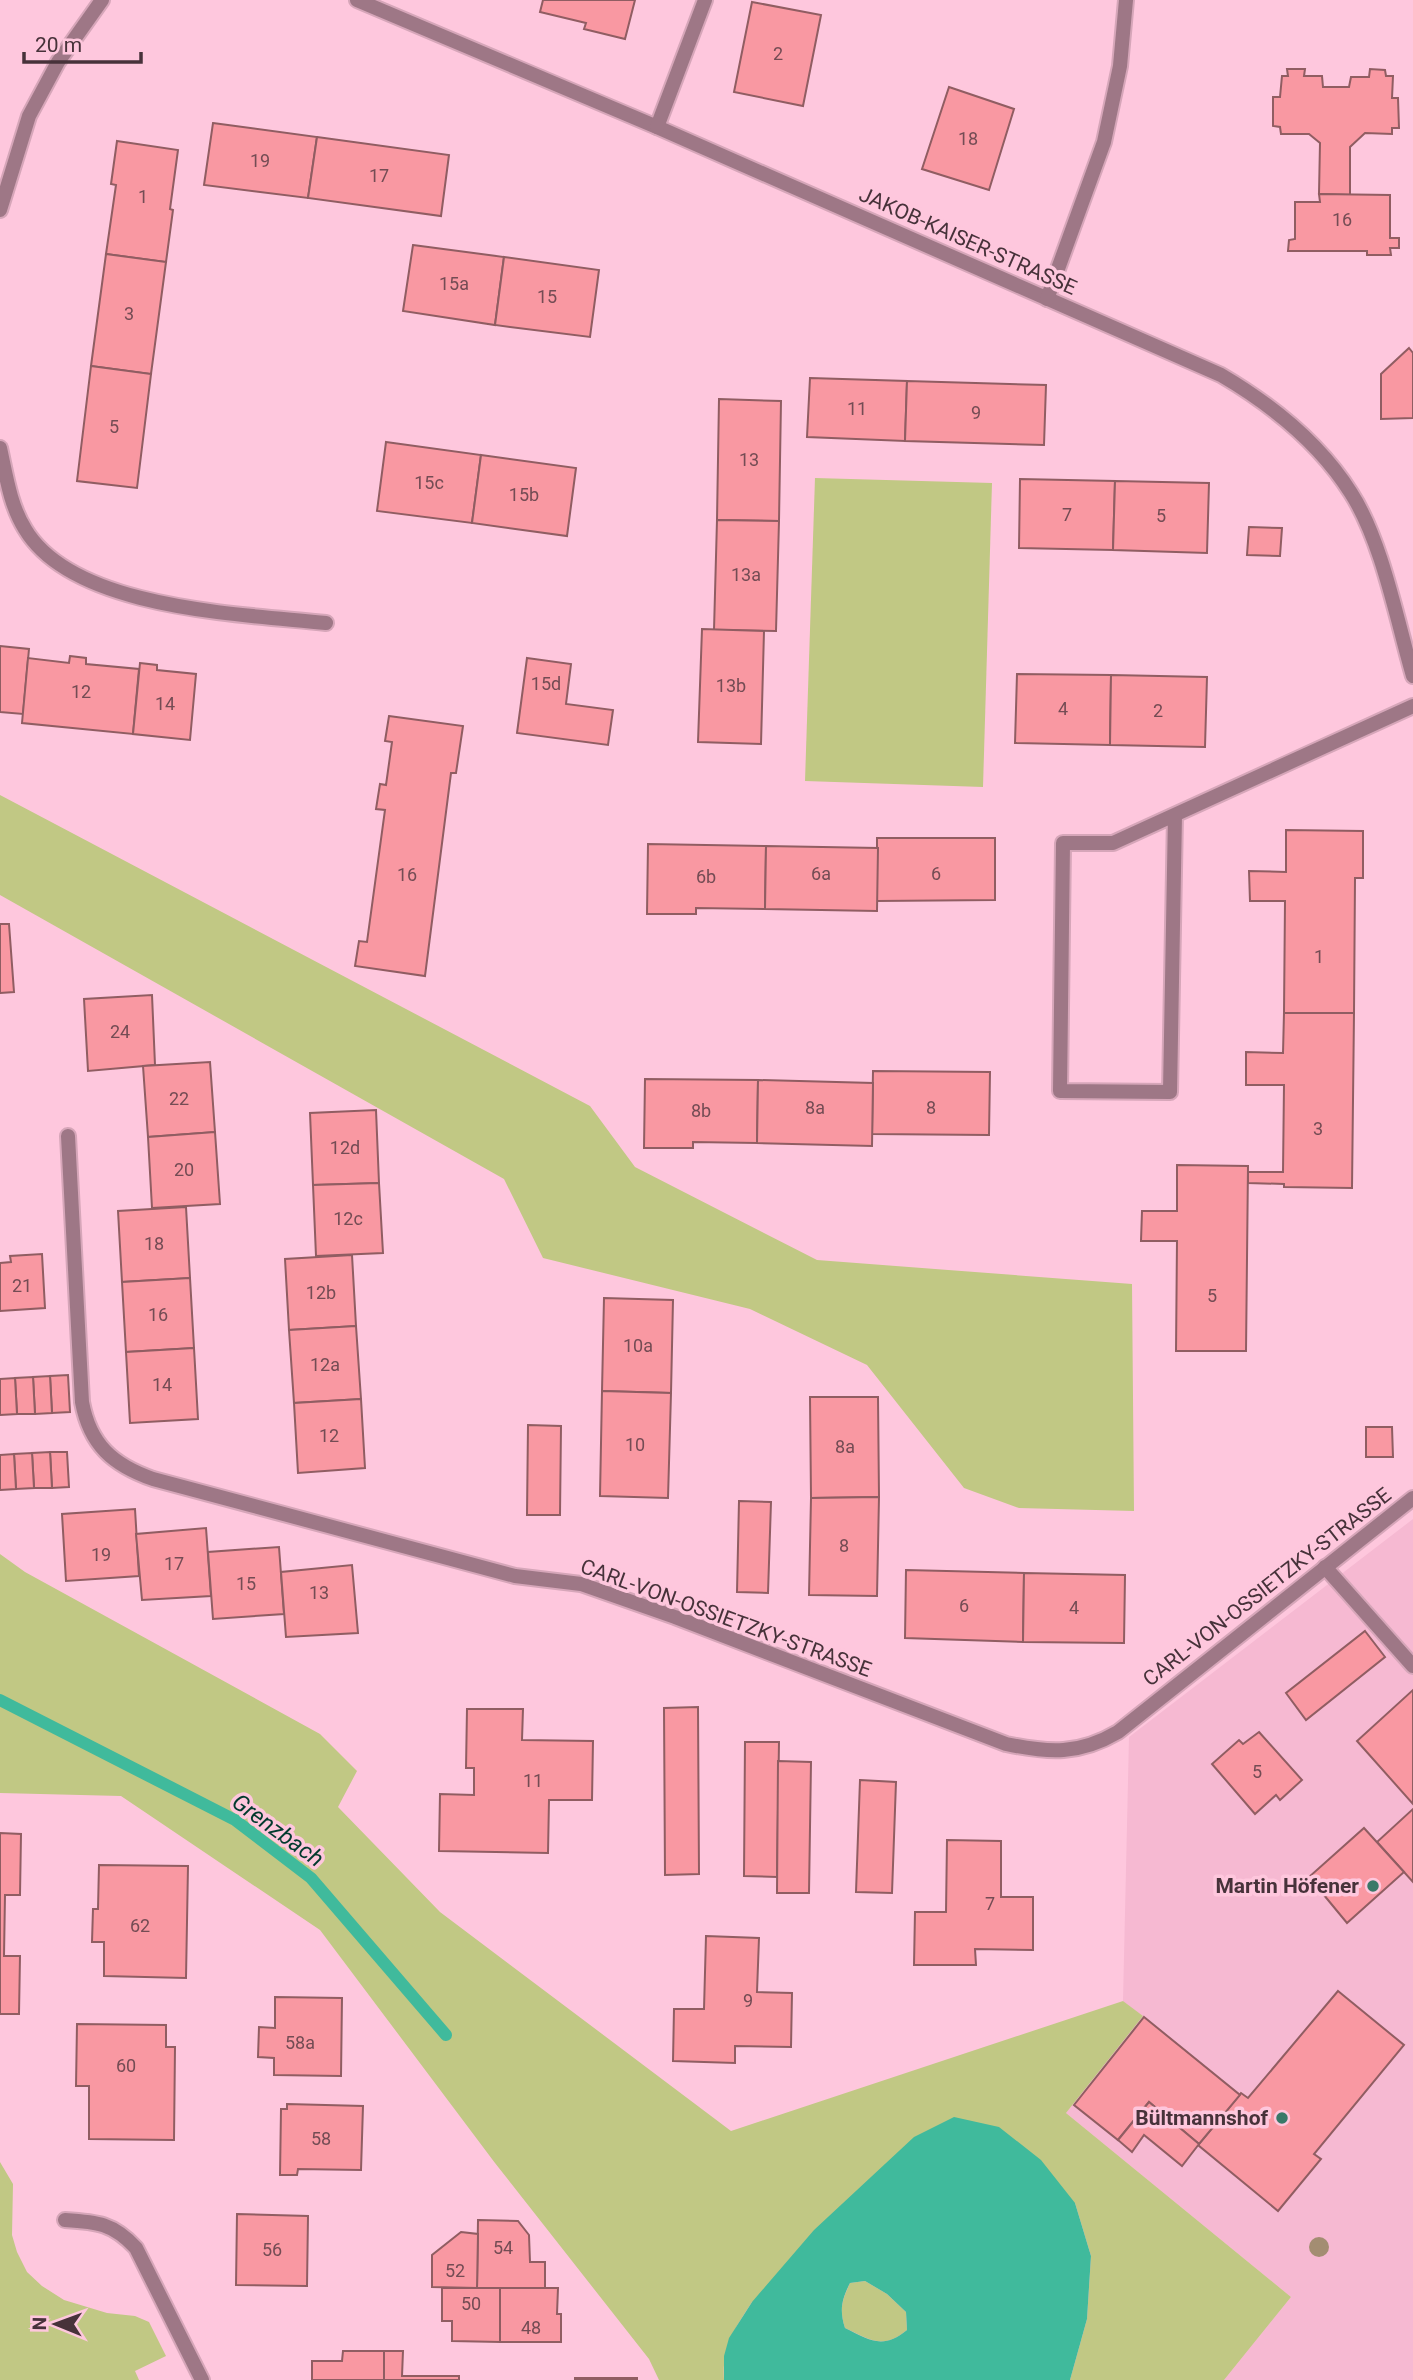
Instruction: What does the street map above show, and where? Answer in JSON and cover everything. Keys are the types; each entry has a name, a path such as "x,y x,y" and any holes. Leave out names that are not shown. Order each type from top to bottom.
{"street":[{"path":"0,210 29,116 58,62 102,0"},
{"name":"JAKOB-KAISER-STRASSE","path":"357,0 657,127 1221,375 1258,397 1318,450 1352,494 1375,542 1413,676"},
{"path":"657,127 705,0"},
{"path":"1047,299 1104,142 1120,66 1126,0"},
{"path":"0,448 10,492 23,528 36,545 58,563 86,579 162,604 326,623"},
{"path":"1175,815 1170,1092 1060,1091 1063,843 1113,843 1413,706"},
{"name":"CARL-VON-OSSIETZKY-STRASSE","path":"68,1136 82,1402 90,1432 115,1461 153,1479 515,1576 581,1584 675,1617 1006,1744 1040,1752 1076,1749 1099,1743 1118,1732 1413,1498"},
{"path":"1325,1567 1413,1666"},
{"path":"65,2220 98,2222 110,2226 136,2248 202,2380"}],"shaded area":[{"path":"815,478 992,483 983,787 805,781"},
{"path":"0,795 590,1106 635,1167 817,1260 1132,1284 1134,1511 1019,1508 964,1488 867,1365 750,1309 543,1258 504,1179 0,895"},
{"path":"1413,1519 1413,2380 1224,2380 1291,2297 1066,2113 1142,2017 1123,2001 1129,1737"},
{"path":"0,1554 25,1572 320,1734 357,1771 338,1807 440,1912 731,2131 1123,2001 1143,2016 1066,2113 1291,2297 1224,2380 1070,2380 1087,2319 1091,2256 1075,2203 752,2302 727,2348 724,2380 659,2380 649,2359 495,2163 320,1930 121,1796 0,1793"},
{"path":"954,2117 999,2127 1041,2160 1075,2203 1091,2256 1087,2319 1070,2380 724,2380 724,2356 729,2338 752,2302 814,2230 914,2137","holes":["865,2281 887,2294 906,2312 907,2330 891,2340 876,2341 845,2328 842,2305 850,2283"]},
{"path":"0,2162 13,2184 12,2235 27,2272 42,2286 64,2300 107,2313 135,2316 149,2322 166,2356 135,2371 139,2380 0,2380"},
{"path":"865,2281 887,2294 906,2312 907,2330 891,2340 876,2341 845,2328 842,2310 847,2289 850,2283"}],"building":[{"path":"543,0 635,0 625,39 584,29 586,23 540,12"},
{"path":"752,2 821,15 803,106 734,92"},
{"path":"1287,69 1305,69 1304,76 1322,76 1323,87 1349,87 1351,77 1369,77 1370,69 1385,70 1386,76 1393,76 1392,98 1398,98 1399,128 1392,128 1392,134 1365,133 1350,147 1350,195 1319,194 1320,143 1309,134 1281,134 1280,127 1273,126 1273,97 1280,97 1282,76 1288,76"},
{"path":"949,87 1014,109 989,190 922,169"},
{"path":"213,123 317,137 308,198 204,185"},
{"path":"317,137 449,155 441,216 308,198"},
{"path":"117,141 178,150 166,262 106,254 116,185 111,184"},
{"path":"1319,194 1390,195 1390,238 1399,238 1399,248 1390,248 1391,255 1367,255 1367,251 1288,251 1289,240 1295,239 1295,202 1320,202"},
{"path":"413,245 504,257 495,325 403,311"},
{"path":"106,254 166,262 151,374 91,366"},
{"path":"504,257 599,270 590,337 495,325"},
{"path":"1409,348 1413,353 1413,418 1381,419 1381,374"},
{"path":"91,366 151,374 137,488 77,481"},
{"path":"810,378 907,381 905,441 807,437"},
{"path":"907,381 1046,385 1044,445 905,441"},
{"path":"719,399 781,401 779,521 717,520"},
{"path":"386,442 481,455 472,523 377,511"},
{"path":"481,455 576,468 567,536 472,523"},
{"path":"1020,479 1115,481 1113,550 1019,548"},
{"path":"1115,481 1209,483 1207,553 1113,550"},
{"path":"717,520 779,521 776,631 714,630"},
{"path":"1249,527 1282,528 1280,556 1247,555"},
{"path":"702,629 764,631 761,744 698,742"},
{"path":"0,646 29,649 23,714 0,712"},
{"path":"70,656 86,658 86,664 139,669 133,734 22,723 28,658 69,663"},
{"path":"527,658 571,664 566,704 613,710 608,745 517,733"},
{"path":"140,663 157,665 157,670 196,674 190,740 133,734"},
{"path":"1017,674 1111,675 1110,745 1015,743"},
{"path":"1111,675 1207,677 1205,747 1110,745"},
{"path":"389,716 463,726 456,773 451,773 425,976 355,966 359,941 367,942 385,810 376,809 380,784 386,785 392,742 385,741"},
{"path":"1286,830 1363,831 1363,878 1355,878 1354,1013 1284,1013 1285,901 1250,901 1249,871 1286,872"},
{"path":"877,838 995,838 995,900 877,901"},
{"path":"648,844 766,846 765,909 696,908 696,914 647,914"},
{"path":"766,846 878,848 877,911 765,909"},
{"path":"0,924 9,924 14,992 0,993"},
{"path":"152,995 155,1065 88,1071 84,999"},
{"path":"1284,1013 1354,1013 1352,1188 1284,1187 1284,1184 1248,1183 1248,1172 1283,1172 1284,1085 1246,1085 1246,1052 1283,1053"},
{"path":"210,1062 215,1132 148,1137 143,1066"},
{"path":"873,1071 990,1072 989,1135 872,1134"},
{"path":"645,1079 758,1080 757,1143 693,1142 693,1148 644,1148"},
{"path":"758,1080 873,1083 872,1146 757,1143"},
{"path":"376,1110 379,1183 313,1185 310,1113"},
{"path":"215,1132 220,1204 152,1208 148,1137"},
{"path":"1177,1165 1248,1166 1246,1351 1176,1351 1177,1241 1141,1241 1142,1211 1177,1211"},
{"path":"379,1183 383,1253 316,1256 313,1185"},
{"path":"186,1207 190,1278 122,1282 118,1211"},
{"path":"42,1254 45,1308 0,1311 0,1263 11,1262 10,1256"},
{"path":"352,1255 356,1326 289,1330 285,1259"},
{"path":"190,1278 194,1348 126,1352 122,1282"},
{"path":"604,1298 673,1300 671,1393 602,1391"},
{"path":"356,1326 361,1399 294,1403 289,1330"},
{"path":"194,1348 198,1419 130,1423 126,1352"},
{"path":"68,1375 70,1412 52,1413 50,1376"},
{"path":"50,1376 52,1413 35,1414 33,1377"},
{"path":"33,1377 35,1414 17,1414 15,1378"},
{"path":"15,1378 17,1414 0,1415 0,1379"},
{"path":"602,1391 671,1393 668,1498 600,1496"},
{"path":"810,1397 878,1397 879,1497 811,1498"},
{"path":"361,1399 365,1468 298,1473 294,1403"},
{"path":"528,1425 561,1426 560,1515 527,1515"},
{"path":"1366,1427 1392,1427 1393,1457 1366,1457"},
{"path":"50,1452 67,1452 69,1487 52,1488"},
{"path":"50,1452 52,1488 34,1488 32,1453"},
{"path":"32,1453 34,1488 16,1489 14,1454"},
{"path":"14,1454 16,1489 0,1490 0,1455"},
{"path":"879,1497 877,1596 809,1595 811,1498"},
{"path":"739,1501 771,1502 768,1593 737,1592"},
{"path":"135,1509 139,1576 66,1581 62,1514"},
{"path":"206,1528 211,1596 142,1600 136,1534"},
{"path":"279,1547 284,1614 213,1619 208,1552"},
{"path":"352,1565 358,1633 286,1637 281,1572"},
{"path":"906,1570 1024,1573 1023,1642 905,1638"},
{"path":"1024,1573 1125,1575 1124,1643 1023,1642"},
{"path":"1365,1631 1385,1657 1306,1720 1286,1693"},
{"path":"1413,1690 1413,1804 1357,1741"},
{"path":"698,1707 699,1874 665,1875 664,1708"},
{"path":"467,1709 523,1709 522,1740 593,1741 592,1800 549,1800 548,1853 439,1851 440,1794 474,1795 474,1768 466,1768"},
{"path":"1259,1732 1302,1780 1280,1800 1276,1795 1255,1814 1212,1764 1239,1740 1243,1744"},
{"path":"745,1742 779,1742 777,1877 744,1876"},
{"path":"778,1761 811,1762 809,1893 777,1893"},
{"path":"860,1780 896,1782 892,1893 856,1892"},
{"path":"1413,1809 1413,1882 1377,1842"},
{"path":"1364,1828 1404,1872 1347,1923 1309,1877"},
{"path":"0,1833 21,1834 20,1895 5,1895 4,1956 20,1956 19,2014 0,2014"},
{"path":"947,1840 1001,1841 1001,1897 1033,1897 1033,1950 975,1949 976,1965 914,1965 915,1912 946,1912"},
{"path":"99,1865 188,1866 186,1978 104,1976 104,1942 92,1942 93,1909 98,1909"},
{"path":"706,1936 759,1938 757,1992 792,1993 791,2047 735,2046 735,2063 673,2061 674,2009 704,2009"},
{"name":"Bültmannshof","path":"1338,1991 1404,2045 1314,2154 1321,2159 1278,2211 1198,2145 1241,2093 1248,2098"},
{"path":"275,1997 342,1998 341,2076 274,2075 274,2058 258,2057 259,2027 275,2028"},
{"path":"1144,2017 1240,2095 1199,2144 1149,2102 1118,2140 1074,2105"},
{"path":"77,2024 166,2025 166,2047 175,2047 174,2140 89,2139 89,2086 76,2086"},
{"path":"1149,2102 1199,2144 1182,2166 1144,2135 1132,2152 1118,2140"},
{"path":"287,2104 363,2106 361,2170 298,2169 297,2175 280,2175 281,2109 287,2109"},
{"path":"237,2214 308,2216 307,2286 236,2285"},
{"path":"478,2220 518,2221 529,2235 530,2262 545,2262 545,2288 477,2288"},
{"path":"461,2232 478,2234 477,2288 432,2287 432,2255"},
{"path":"442,2288 500,2288 500,2342 452,2341 452,2321 442,2321"},
{"path":"500,2288 558,2288 557,2314 561,2314 561,2342 500,2342"},
{"path":"343,2351 384,2351 384,2380 312,2380 312,2361 342,2361"},
{"path":"384,2351 403,2351 402,2376 459,2376 459,2380 384,2380"},
{"path":"637,2378 637,2380 575,2380"}],"waterway":[{"name":"Grenzbach","path":"0,1700 235,1820 311,1878 446,2035"}],"place":[{"name":"Martin Höfener","path":"1373,1886"},
{"name":"Bültmannshof","path":"1282,2118"}]}
